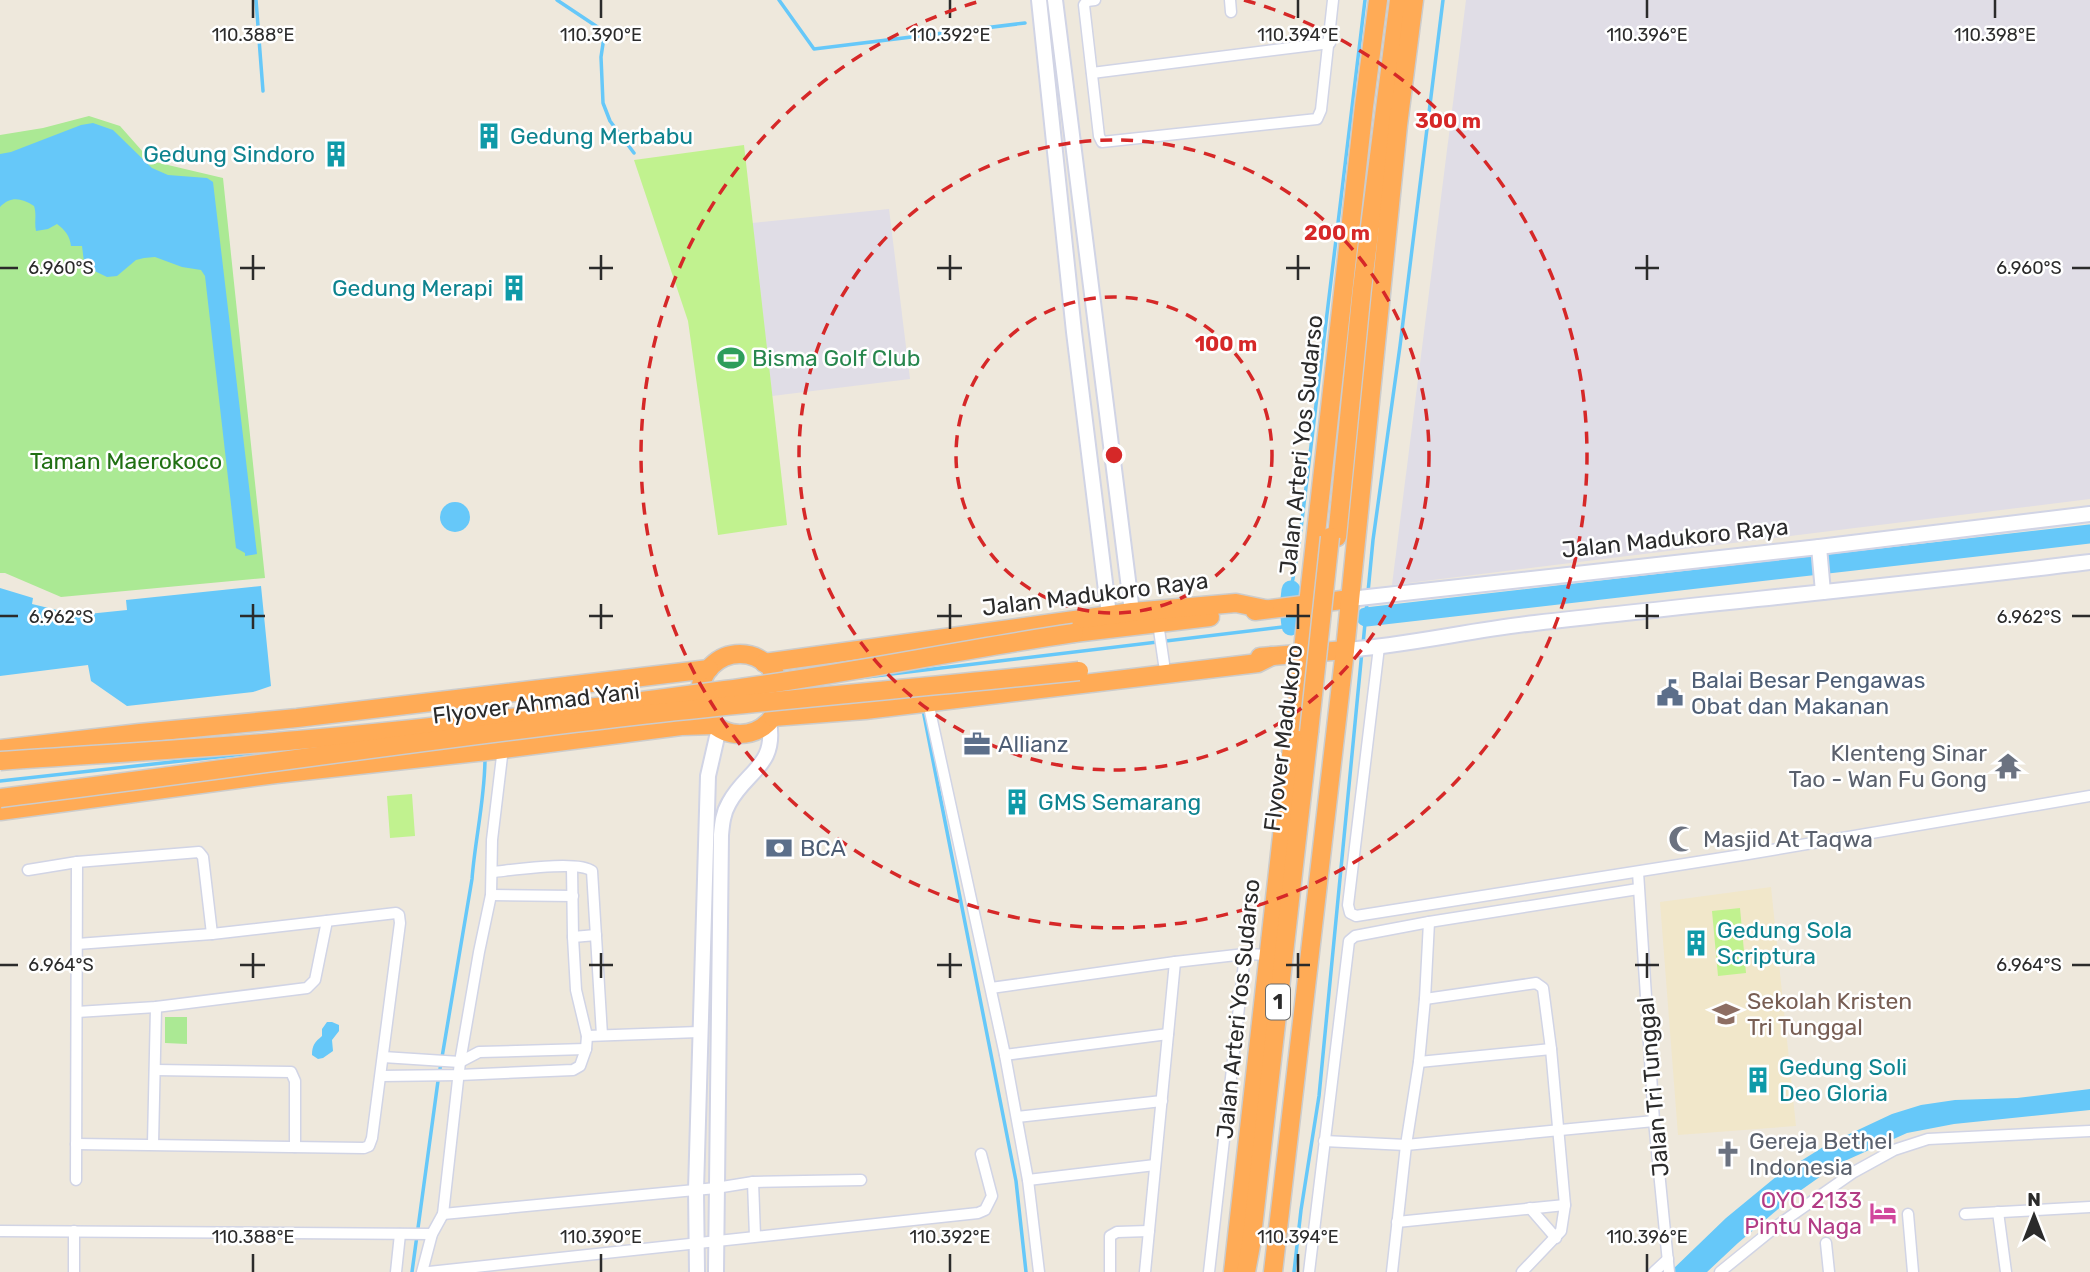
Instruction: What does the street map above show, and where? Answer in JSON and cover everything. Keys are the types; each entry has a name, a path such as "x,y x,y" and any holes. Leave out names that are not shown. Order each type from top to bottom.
{"highway":[{"name":"Jalan Arteri Yos Sudarso","path":"1233,1272 1307,604 1378,0"},
{"name":"Flyover Madukoro","path":"1334,537 1357,288 1392,0"},
{"name":"Flyover Madukoro","path":"1255,1272 1362,289 1399,0"},
{"path":"1273,1272 1357,598 1398,125 1413,0"},
{"name":"Jalan Madukoro Raya","path":"1074,633 1159,628 1269,609 1357,598"},
{"name":"Jalan Madukoro Raya","path":"764,663 1132,612 1236,603 1269,609"},
{"name":"Flyover Ahmad Yani","path":"0,761 300,740 519,716 839,674 979,647 1074,633"},
{"path":"1163,660 1272,656 1351,649"},
{"path":"0,749 141,733 298,725 501,703 709,669 718,662 737,655 748,655 764,663 772,671 780,694 773,715 758,730 746,734 732,733 713,722 700,701 701,688 709,669"},
{"path":"773,715 920,703 1250,664 1272,656"},
{"name":"Flyover Ahmad Yani","path":"0,798 636,716 1163,660"},
{"path":"500,745 501,703"},
{"path":"0,811 303,765 475,751 500,745 713,722"},
{"path":"298,725 303,765"},
{"name":"Flyover Madukoro","path":"1246,1272 1313,732"}],"street":[{"path":"1039,0 1074,332 1109,615"},
{"path":"1055,0 1132,612"},
{"path":"1095,0 1087,1 1084,5 1099,136 1102,142 1313,120 1319,116 1321,110 1333,0"},
{"path":"1230,0 1231,12"},
{"path":"1092,73 1330,43"},
{"name":"Jalan Madukoro Raya","path":"1357,598 1819,550 2090,514"},
{"path":"1819,550 1823,586"},
{"path":"1351,649 1505,626 1823,586 1999,573 2090,562"},
{"path":"1159,628 1163,660"},
{"path":"1378,647 1348,905 1352,915 1638,872 2090,796"},
{"path":"920,703 1006,1055 1028,1180 1039,1272"},
{"path":"716,1272 723,817 731,799 769,750 773,715"},
{"path":"697,1272 699,1032 708,776 713,722"},
{"path":"422,1272 432,1234 443,1214 460,1062 491,895 492,840 500,745"},
{"path":"28,870 77,862 199,852 203,857 212,934"},
{"path":"76,1180 77,862"},
{"path":"493,872 555,866 586,867 593,871 602,1035"},
{"path":"382,1076 573,1070 582,1063 587,1036 576,990 572,867"},
{"name":"Jalan Tri Tunggal","path":"1638,872 1654,1121 1669,1266"},
{"path":"1309,1272 1349,941 1355,936 1429,922 1638,889"},
{"path":"491,895 573,896"},
{"path":"76,1144 369,1146 382,1076 400,923 396,913 212,934 77,944"},
{"path":"76,1012 156,1007 310,986 316,977 327,921"},
{"path":"1392,1272 1406,1145 1419,1062 1429,922"},
{"path":"573,937 596,935"},
{"path":"1209,1272 1245,954"},
{"path":"991,988 1175,962 1245,954 1268,955"},
{"path":"1144,1272 1175,962"},
{"path":"1425,999 1538,983 1543,988 1565,1205 1562,1228 1556,1238 1522,1272"},
{"path":"153,1144 156,1007"},
{"path":"587,1036 699,1032"},
{"path":"1006,1055 1168,1034"},
{"path":"383,1057 460,1062 478,1052 586,1049"},
{"path":"1419,1062 1551,1049"},
{"path":"155,1070 291,1072 295,1081 295,1147"},
{"path":"1017,1117 1162,1101"},
{"path":"1324,1140 1406,1145 1654,1121"},
{"path":"1720,1272 1821,1195 1854,1172 1894,1150 1928,1139 2090,1131"},
{"path":"429,1272 982,1212 989,1205 992,1196 981,1154"},
{"path":"1028,1180 1155,1165"},
{"path":"443,1214 716,1188 753,1182 861,1180"},
{"path":"753,1182 755,1236"},
{"path":"1397,1222 1565,1205"},
{"path":"1965,1214 2090,1206"},
{"path":"1530,1208 1556,1238"},
{"path":"1998,1212 2006,1272"},
{"path":"1908,1214 1913,1272"},
{"path":"0,1231 432,1234"},
{"path":"74,1231 74,1272"},
{"path":"1110,1272 1110,1236 1149,1231"},
{"path":"396,1272 402,1234"},
{"path":"1826,1243 1829,1272"},
{"path":"1654,1272 1669,1266"}],"shaded area":[{"path":"1466,0 2090,0 2090,499 1392,585"},
{"path":"889,209 910,379 772,396 752,223"},
{"name":"Sekolah Kristen Tri Tunggal","path":"1771,887 1796,1126 1678,1135 1660,902"}],"green space":[{"name":"Taman Maerokoco","path":"89,116 120,126 151,161 223,178 265,578 61,597 0,573 0,135 43,128"},
{"name":"Bisma Golf Club","path":"744,145 787,525 718,535 688,321 634,160"},
{"path":"412,794 415,836 390,838 387,796"},
{"path":"1740,908 1746,973 1718,976 1712,911"},
{"path":"165,1017 187,1017 187,1044 165,1043"}],"water":[{"path":"93,123 113,130 152,168 168,175 207,178 213,182 257,554 245,556 245,553 236,548 205,276 201,270 182,267 155,257 136,260 117,276 107,277 78,263 84,262 82,246 71,246 67,233 57,224 36,231 34,206 16,199 0,207 0,154"},
{"path":"455,502 466,506 470,517 466,528 455,532 444,528 440,517 444,506"},
{"path":"261,586 271,686 253,692 127,706 91,681 88,665 0,676 0,588 33,598 32,604 88,614 127,610 126,600"},
{"path":"327,1022 339,1025 339,1031 332,1040 333,1051 318,1059 312,1055 313,1049"},
{"path":"2090,1089 2090,1110 1954,1124 1907,1133 1838,1164 1797,1193 1707,1272 1670,1272 1726,1218 1777,1176 1828,1144 1892,1114 1921,1105 1955,1100 2017,1098"}],"waterway":[{"path":"256,0 263,91"},
{"path":"557,0 599,28 604,37 601,57 603,103 610,121 634,153"},
{"path":"779,0 814,49 1025,23"},
{"path":"1291,590 1300,537 1365,0"},
{"path":"1368,592 1443,0"},
{"path":"1366,617 2090,534"},
{"path":"1291,590 1291,626"},
{"path":"1363,644 1367,603"},
{"path":"858,678 1291,626"},
{"path":"1294,1272 1319,1096 1362,651"},
{"path":"923,710 1016,1181 1026,1272"},
{"path":"0,781 253,753"},
{"path":"412,1272 438,1081 472,879 485,758"}],"place":[{"name":"Gedung Merbabu","path":"489,136"},
{"name":"Gedung Sindoro","path":"336,154"},
{"name":"Gedung Merapi","path":"514,288"},
{"name":"Bisma Golf Club","path":"731,358"},
{"name":"Balai Besar Pengawas Obat dan Makanan","path":"1670,693"},
{"name":"Allianz","path":"977,744"},
{"name":"Klenteng Sinar Tao - Wan Fu Gong","path":"2008,766"},
{"name":"GMS Semarang","path":"1017,802"},
{"name":"Masjid At Taqwa","path":"1682,839"},
{"name":"BCA","path":"779,848"},
{"name":"Gedung Sola Scriptura","path":"1696,943"},
{"name":"Sekolah Kristen Tri Tunggal","path":"1726,1014"},
{"name":"Gedung Soli Deo Gloria","path":"1758,1080"},
{"name":"Gereja Bethel Indonesia","path":"1728,1154"},
{"name":"OYO 2133 Pintu Naga","path":"1883,1213"}]}
